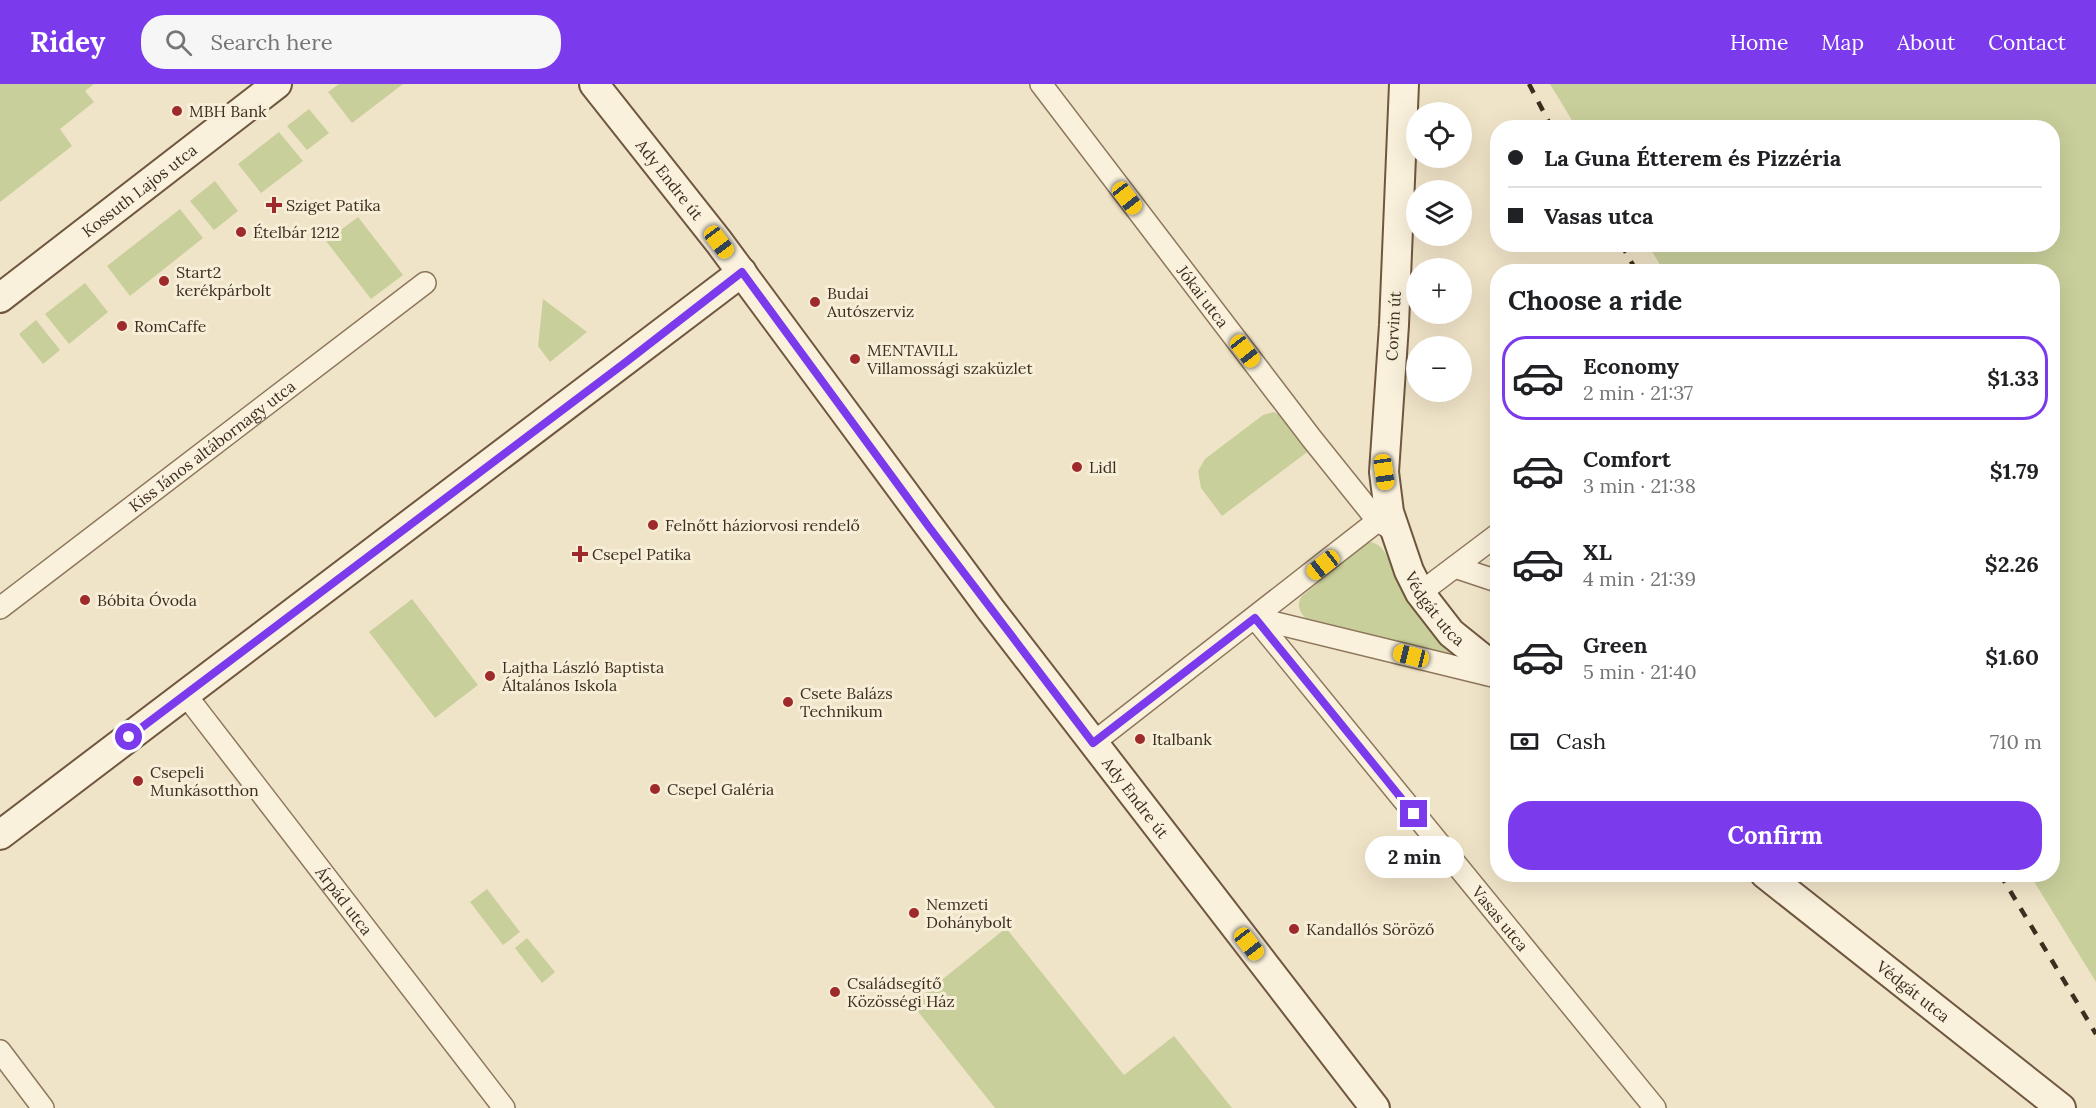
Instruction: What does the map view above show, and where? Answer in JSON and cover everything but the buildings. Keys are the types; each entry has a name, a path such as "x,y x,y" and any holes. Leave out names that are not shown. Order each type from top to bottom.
{"street":[{"name":"Kossuth Lajos utca","path":"0,298 277,84"},
{"name":"Ady Endre út","path":"594,84 742,272 929,527 1375,1108"},
{"name":"Jókai utca","path":"1041,84 1274,389 1387,521"},
{"name":"Corvin út","path":"1387,521 1384,472 1394,325 1404,84"},
{"path":"0,835 742,272"},
{"name":"Kiss János altábornagy utca","path":"0,608 425,282"},
{"path":"1093,743 1255,618 1387,521"},
{"name":"Védgát utca","path":"1387,521 1420,593 1451,633 1490,664"},
{"path":"1420,593 1490,540"},
{"path":"1455,567 1490,579"},
{"name":"Védgát utca","path":"1255,618 1490,675"},
{"name":"Vasas utca","path":"1255,618 1655,1108"},
{"name":"Árpád utca","path":"185,694 504,1108"},
{"name":"Védgát utca","path":"1775,882 2061,1108"},
{"path":"0,1051 43,1108"}],"green space":[{"path":"0,84 94,84 85,91 94,102 60,129 72,146 0,202"},
{"path":"339,84 403,84 352,123 328,92"},
{"path":"1550,84 2096,84 2096,982 2034,882 2060,882 2060,264 1660,264 1652,252 2060,252 2060,120 1572,120"},
{"path":"309,109 329,133 307,150 287,126"},
{"path":"279,132 303,161 261,193 238,164"},
{"path":"215,181 238,211 214,230 190,201"},
{"path":"180,209 203,238 130,296 107,266"},
{"path":"358,217 403,275 371,299 326,241"},
{"path":"85,283 108,312 69,344 45,314"},
{"path":"543,299 587,332 550,362 538,346"},
{"path":"36,320 60,350 43,364 19,334"},
{"path":"1273,412 1284,416 1310,450 1222,516 1201,488 1198,471 1205,459 1263,415"},
{"path":"1371,542 1377,544 1385,552 1394,574 1404,589 1459,657 1457,660 1312,624 1303,615 1299,608 1302,596 1364,545"},
{"path":"412,599 478,685 435,718 369,632"},
{"path":"487,889 520,932 503,945 470,902"},
{"path":"1006,928 1124,1075 1174,1036 1232,1108 995,1108 912,1004"},
{"path":"527,938 555,972 542,983 515,948"}],"railway":[{"path":"1529,84 1548,120"},
{"path":"1626,252 1632,264"},
{"path":"2005,882 2096,1034"}],"place":[{"name":"MBH Bank","path":"177,111"},
{"name":"Sziget Patika","path":"274,205"},
{"name":"Ételbár 1212","path":"241,232"},
{"name":"Start2 kerékpárbolt","path":"164,281"},
{"name":"Budai Autószerviz","path":"815,302"},
{"name":"RomCaffe","path":"122,326"},
{"name":"MENTAVILL Villamossági szaküzlet","path":"855,359"},
{"name":"Lidl","path":"1077,467"},
{"name":"Felnőtt háziorvosi rendelő","path":"653,525"},
{"name":"Csepel Patika","path":"580,554"},
{"name":"Bóbita Óvoda","path":"85,600"},
{"name":"Lajtha László Baptista Általános Iskola","path":"490,676"},
{"name":"Csete Balázs Technikum","path":"788,702"},
{"name":"Italbank","path":"1140,739"},
{"name":"Csepeli Munkásotthon","path":"138,781"},
{"name":"Csepel Galéria","path":"655,789"},
{"name":"Nemzeti Dohánybolt","path":"914,913"},
{"name":"Kandallós Söröző","path":"1294,929"},
{"name":"Családsegítő Közösségi Ház","path":"835,992"}],"route":[{"path":"129,737 742,272 929,527 1093,743 1255,618 1414,814"}]}
